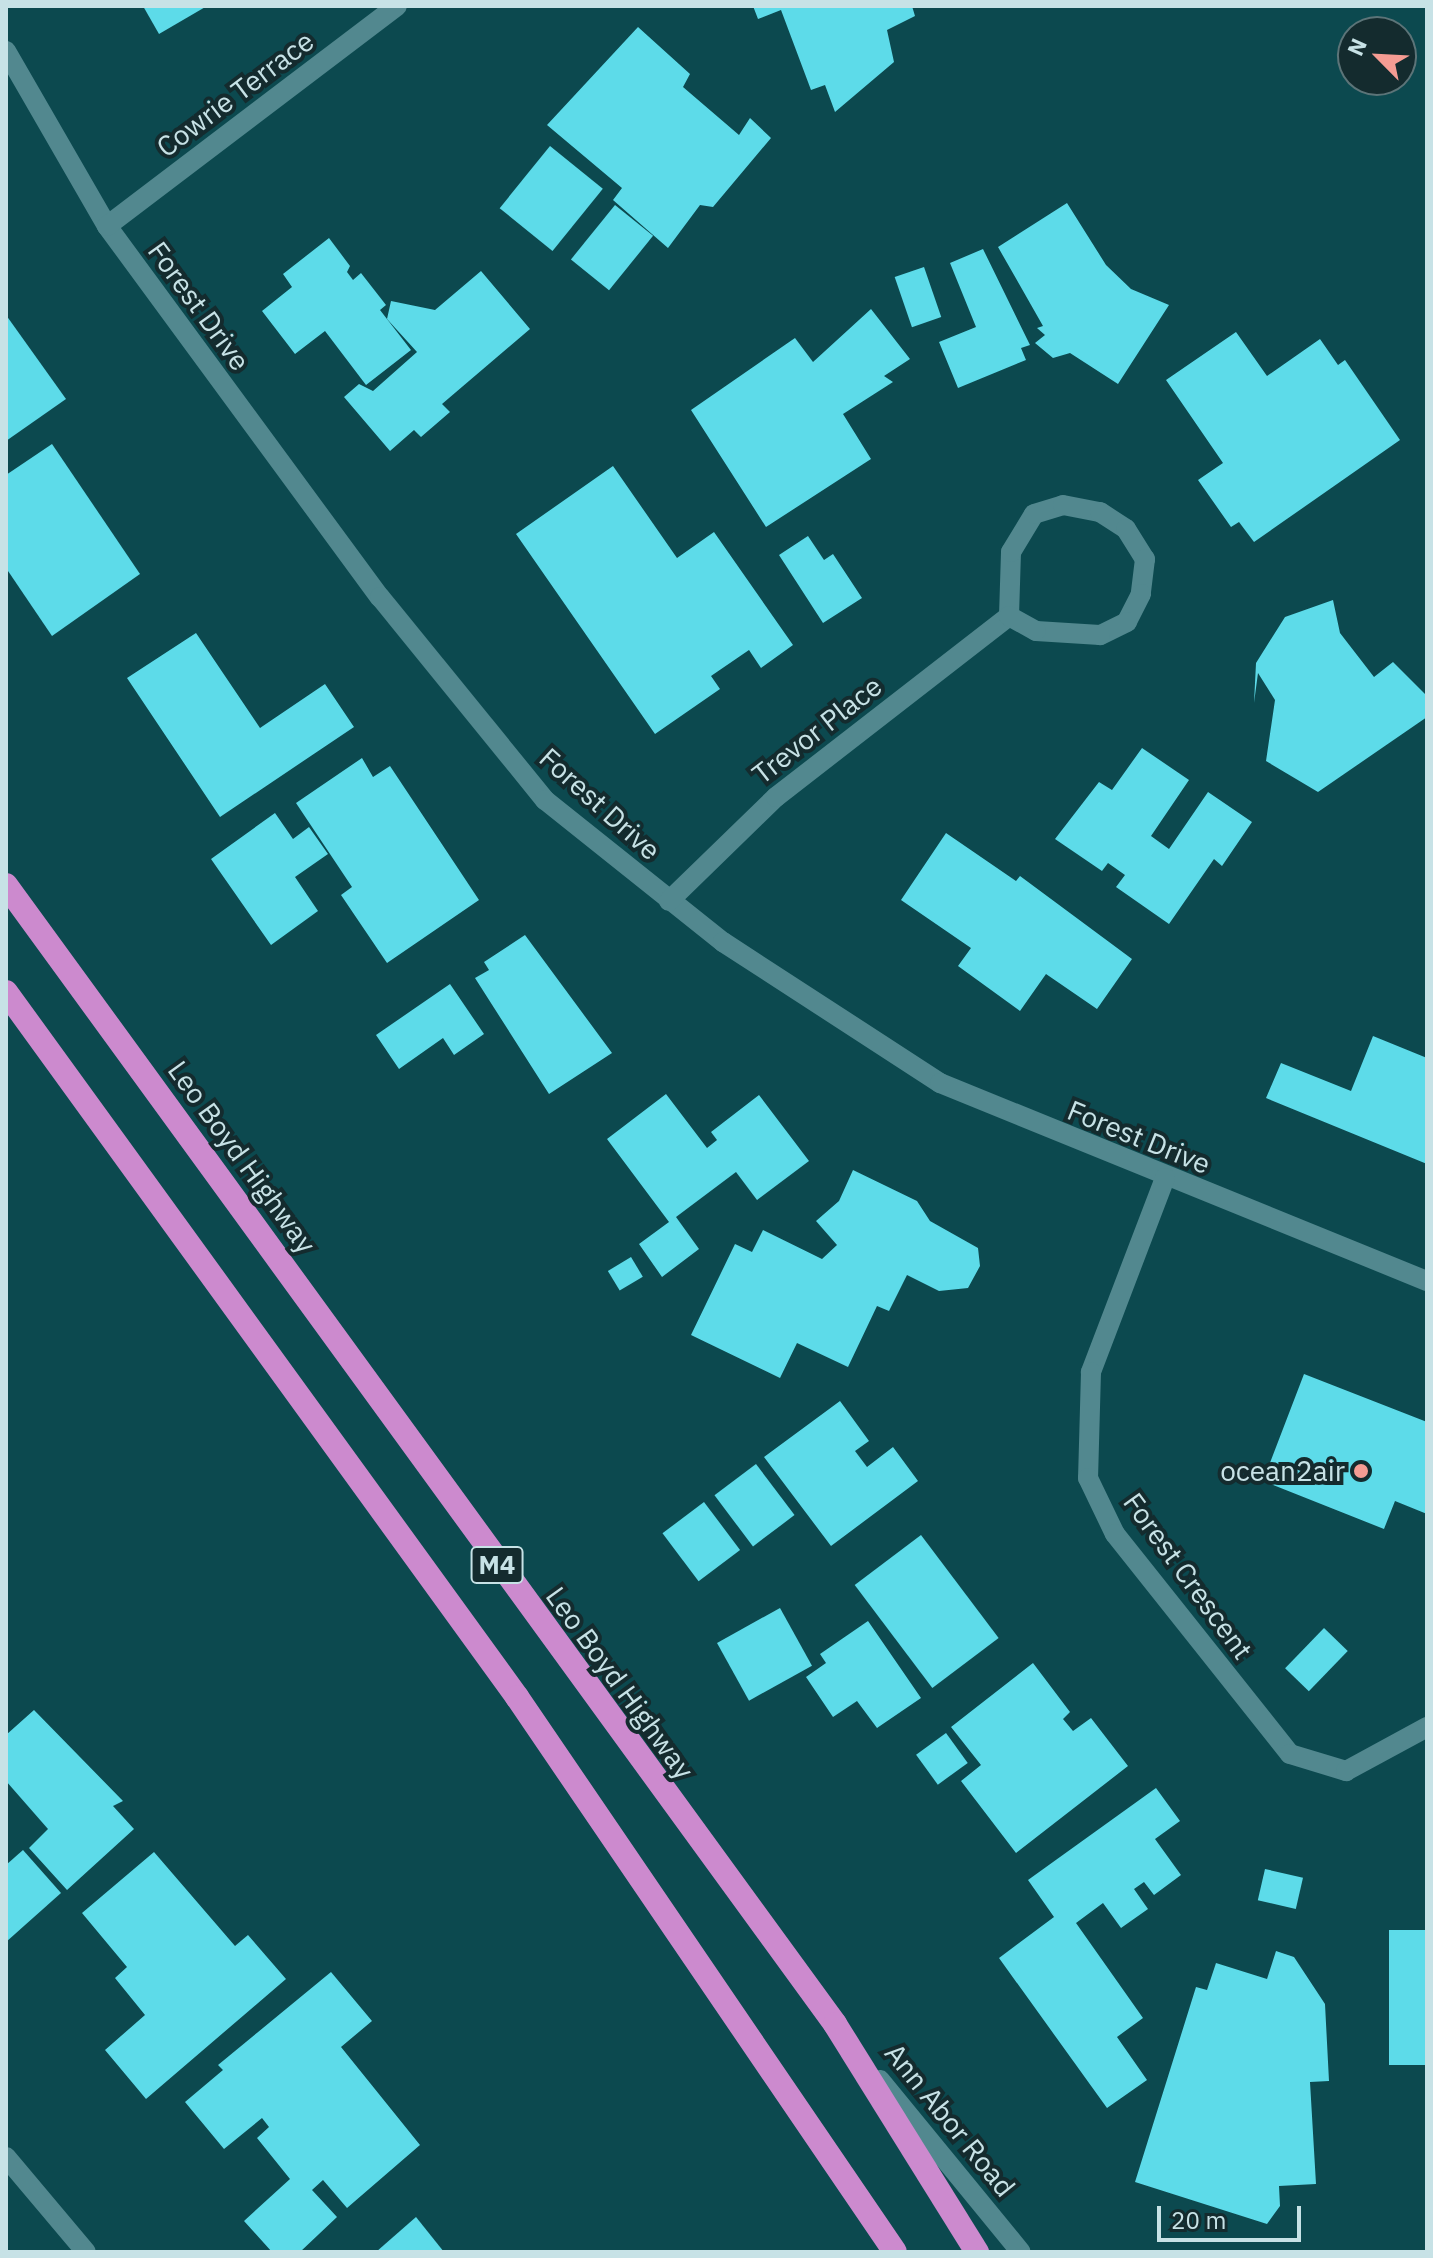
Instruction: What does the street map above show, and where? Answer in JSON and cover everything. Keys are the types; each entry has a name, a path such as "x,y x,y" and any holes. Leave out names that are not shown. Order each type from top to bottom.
{"highway":[{"name":"Leo Boyd Highway","path":"6,885 835,2024 977,2252"},
{"name":"M4","path":"6,992 517,1697 895,2252"}],"street":[{"name":"Cowrie Terrace","path":"107,226 397,6"},
{"name":"Forest Drive","path":"6,51 107,226 509,760 545,800 669,901 876,1048 1004,1114 1427,1281"},
{"path":"1063,505 1100,512 1126,529 1145,559 1141,594 1127,622 1100,635 1036,631 1009,616 1011,552 1034,514 1063,505"},
{"name":"Trevor Place","path":"669,901 776,797 1009,616"},
{"name":"Forest Crescent","path":"1165,1178 1091,1372 1088,1478 1115,1534 1290,1754 1346,1771 1427,1727"},
{"name":"Ann Abor Road","path":"835,2024 1021,2252"},
{"path":"6,2157 86,2252"}],"building":[{"path":"143,6 207,6 159,34"},
{"path":"753,6 912,6 915,16 887,30 894,62 835,112 825,85 811,90 781,10 758,19"},
{"path":"638,27 690,74 683,87 739,135 750,118 771,138 713,207 700,205 668,248 613,200 622,188 547,125"},
{"path":"550,146 603,189 553,251 500,208"},
{"path":"1067,203 1106,265 1131,289 1169,305 1118,384 1070,353 1053,358 1035,343 1045,335 1037,328 1043,326 998,247"},
{"path":"615,205 653,236 609,290 571,259"},
{"path":"329,238 350,266 347,272 353,280 361,273 386,305 380,310 411,350 366,385 325,331 295,354 262,311 292,287 283,274"},
{"path":"983,249 1030,345 1021,348 1026,360 958,388 939,342 976,327 950,263"},
{"path":"924,267 941,317 912,327 895,277"},
{"path":"481,271 530,329 442,404 450,412 421,437 414,430 390,451 344,397 359,384 373,391 417,352 387,319 391,301 435,310"},
{"path":"871,309 910,359 884,376 893,382 843,414 871,459 766,527 691,410 795,338 813,362"},
{"path":"6,315 66,399 6,441"},
{"path":"1236,332 1267,376 1320,339 1338,365 1345,360 1400,440 1254,542 1239,522 1231,527 1198,480 1223,463 1166,380"},
{"path":"52,444 140,574 52,636 6,568 6,475"},
{"path":"613,466 677,558 714,532 793,645 761,668 749,650 711,676 720,689 655,734 516,534"},
{"path":"808,536 824,560 833,554 862,598 823,623 779,555"},
{"path":"1333,600 1340,633 1374,677 1393,662 1427,696 1427,717 1318,792 1266,761 1275,700 1258,673 1254,703 1256,663 1285,617"},
{"path":"196,633 260,728 325,684 354,727 220,817 127,678"},
{"path":"1142,748 1189,780 1151,836 1169,849 1208,792 1252,822 1222,866 1214,859 1169,924 1116,887 1125,875 1108,863 1102,871 1055,839 1099,782 1112,790"},
{"path":"362,758 373,777 390,766 479,900 387,963 341,895 352,887 296,803"},
{"path":"275,813 293,839 309,827 328,854 295,877 318,911 271,945 211,859"},
{"path":"946,833 1016,881 1020,876 1132,959 1097,1009 1046,974 1020,1011 958,966 971,948 901,900"},
{"path":"525,935 612,1053 549,1094 475,978 489,970 484,962"},
{"path":"450,984 484,1034 454,1055 443,1038 399,1069 376,1035"},
{"path":"1373,1036 1427,1058 1427,1164 1266,1098 1281,1063 1351,1091"},
{"path":"666,1094 707,1148 717,1140 711,1132 759,1095 809,1161 757,1200 736,1172 676,1217 699,1249 662,1277 639,1244 669,1222 607,1139"},
{"path":"853,1170 917,1201 930,1221 978,1248 980,1266 968,1288 939,1291 907,1275 889,1311 877,1306 848,1367 797,1343 780,1378 691,1335 735,1244 752,1252 763,1230 822,1259 837,1245 816,1221 839,1201"},
{"path":"631,1257 643,1277 620,1291 608,1271"},
{"path":"1304,1374 1427,1422 1427,1514 1395,1501 1384,1529 1263,1481"},
{"path":"840,1401 869,1441 855,1451 867,1467 893,1447 918,1481 831,1546 764,1457"},
{"path":"756,1464 795,1515 753,1546 714,1495"},
{"path":"704,1502 740,1550 699,1581 662,1533"},
{"path":"921,1535 999,1638 932,1688 855,1585"},
{"path":"780,1608 812,1666 749,1701 717,1643"},
{"path":"868,1621 921,1698 877,1728 857,1701 833,1717 806,1677 826,1663 820,1654"},
{"path":"1324,1628 1348,1651 1309,1691 1285,1668"},
{"path":"1033,1663 1070,1712 1063,1719 1073,1731 1091,1718 1128,1766 1016,1853 961,1781 981,1765 951,1727"},
{"path":"34,1710 123,1801 113,1806 134,1829 67,1890 29,1848 48,1829 6,1781 6,1735"},
{"path":"946,1733 968,1763 938,1785 916,1755"},
{"path":"1156,1788 1180,1821 1155,1839 1181,1875 1154,1895 1144,1882 1134,1889 1148,1909 1121,1928 1103,1903 1076,1923 1143,2018 1117,2037 1147,2080 1107,2108 999,1958 1054,1917 1028,1880"},
{"path":"23,1850 61,1893 6,1942 6,1865"},
{"path":"154,1852 235,1946 248,1935 286,1979 146,2099 105,2050 145,2015 115,1978 127,1967 82,1913"},
{"path":"1265,1869 1303,1878 1296,1909 1258,1900"},
{"path":"1389,1930 1427,1930 1427,2065 1389,2065"},
{"path":"1276,1951 1294,1957 1325,2004 1329,2081 1310,2082 1316,2184 1279,2186 1280,2206 1267,2224 1135,2182 1196,1987 1207,1990 1216,1963 1267,1979"},
{"path":"331,1972 372,2021 341,2047 420,2145 347,2208 323,2180 312,2190 337,2217 300,2252 272,2252 244,2221 290,2179 257,2138 269,2127 262,2118 224,2149 185,2102 223,2070 218,2065"},
{"path":"416,2217 444,2252 376,2252"}],"place":[{"name":"ocean2air","path":"1361,1471"}]}
